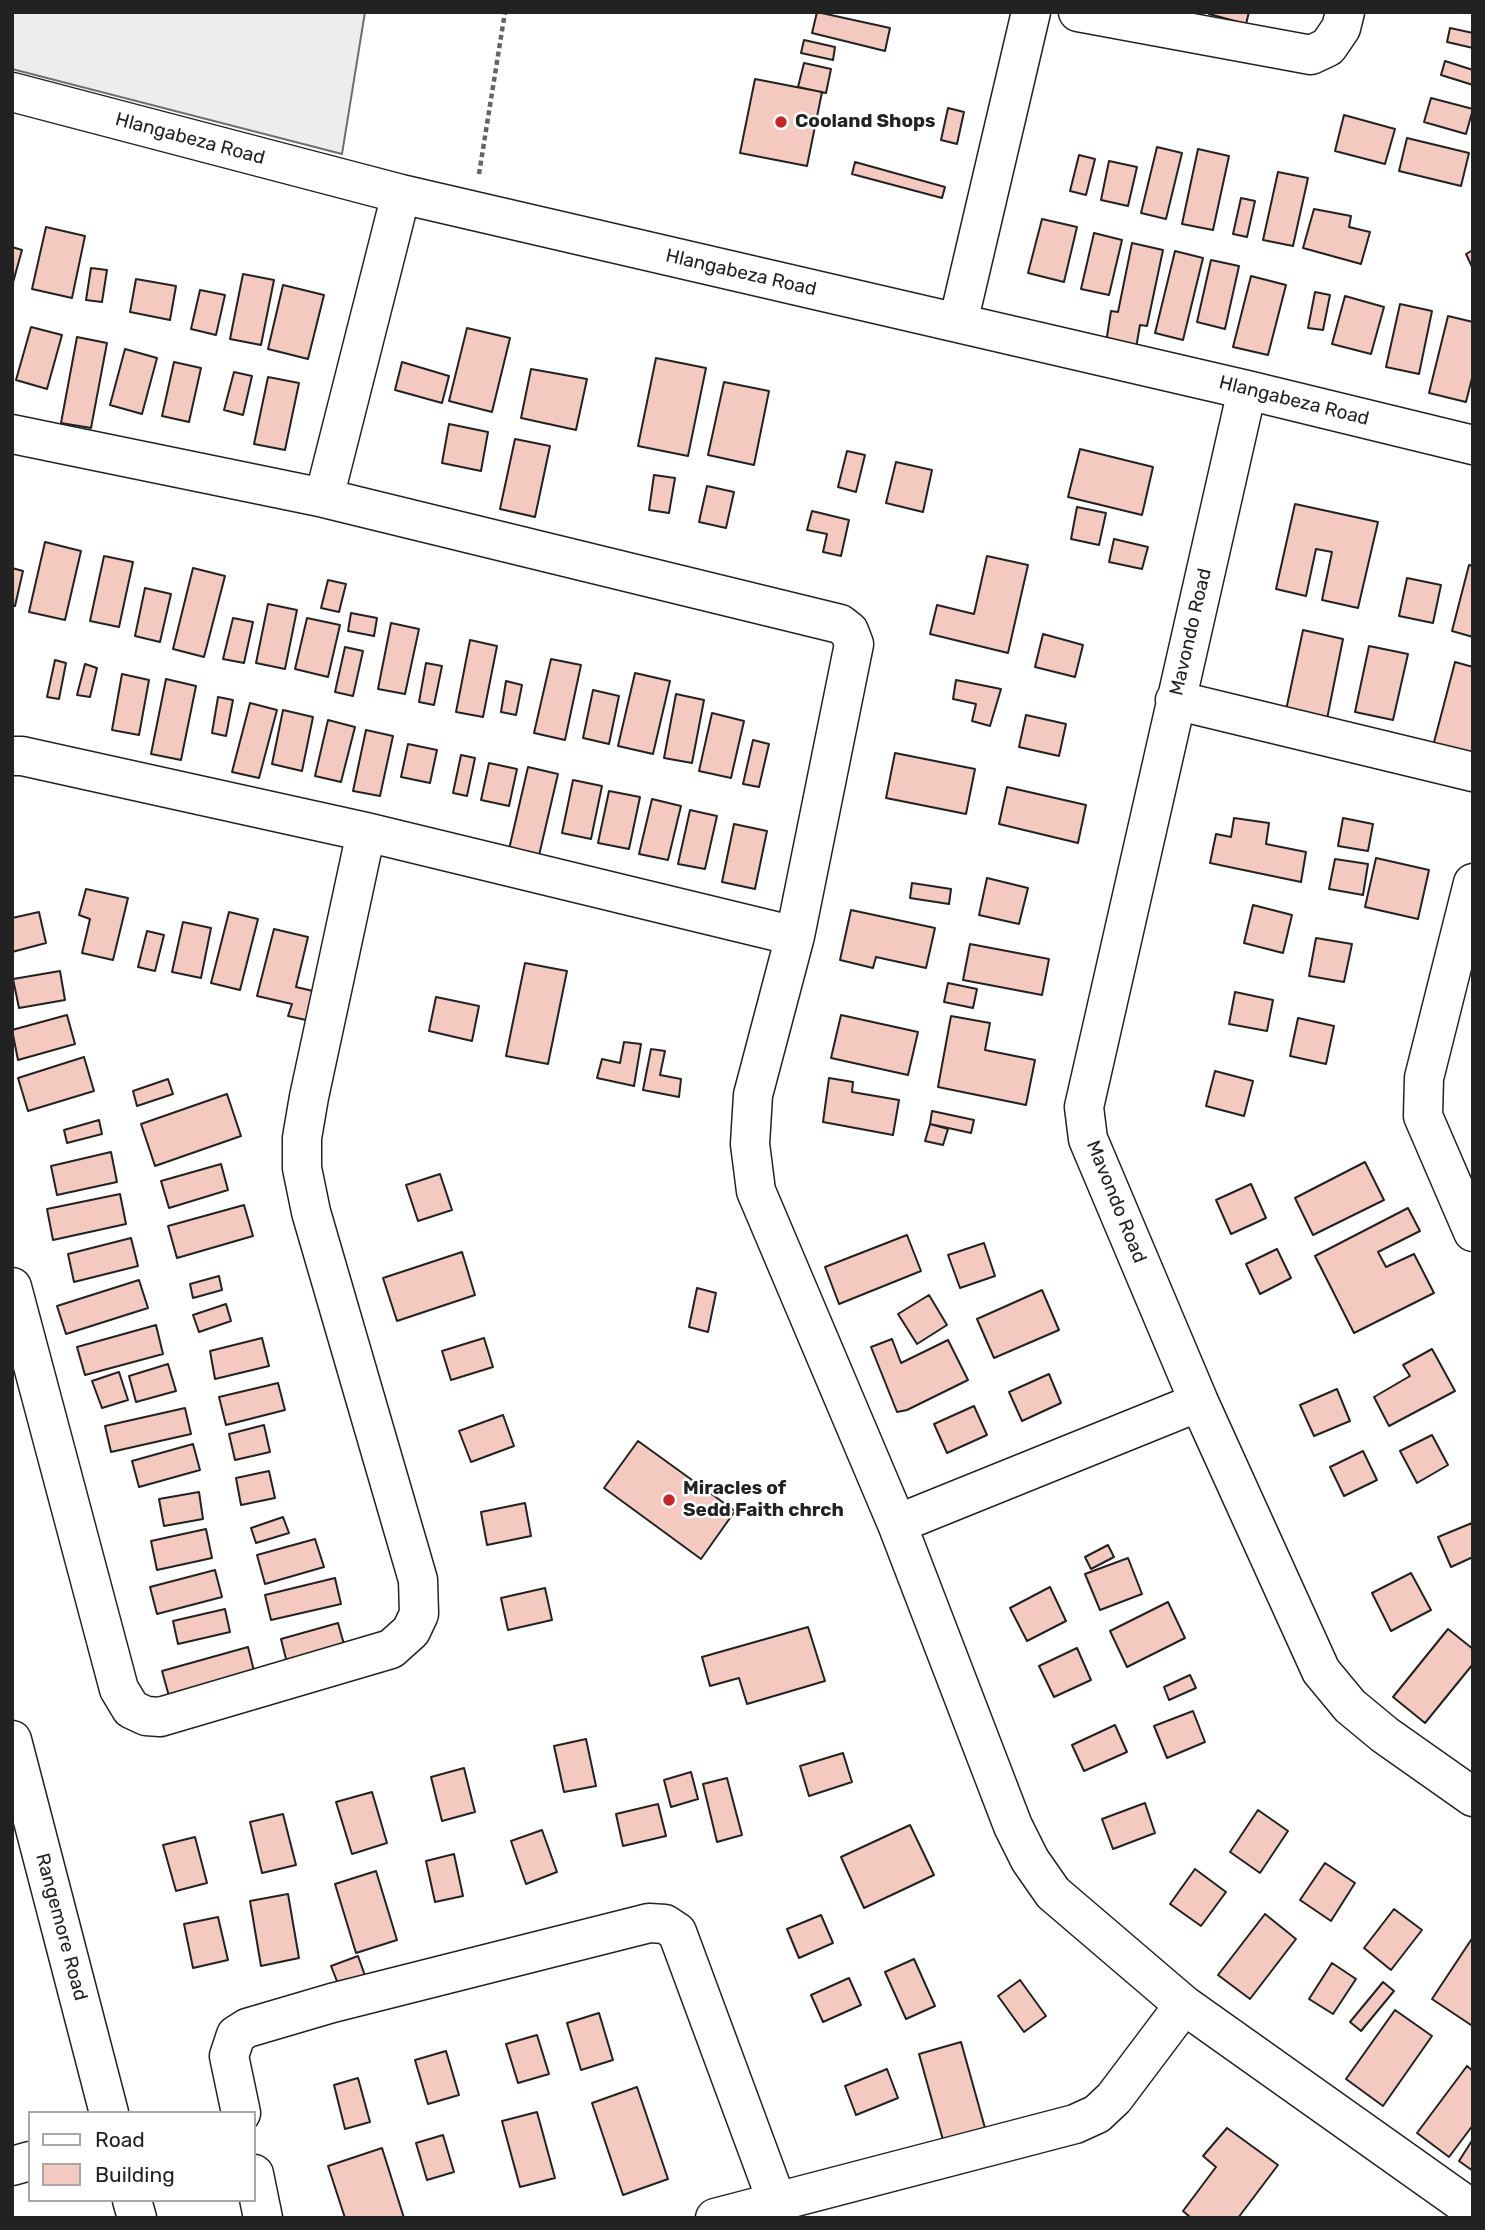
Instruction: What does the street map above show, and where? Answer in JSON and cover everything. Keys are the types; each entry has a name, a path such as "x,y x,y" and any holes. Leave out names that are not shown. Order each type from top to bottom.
{"street":[{"path":"958,323 1031,12"},
{"path":"1078,12 1311,55 1328,47 1341,28 1345,12"},
{"name":"Hlangabeza Road","path":"12,92 401,194 1473,445"},
{"path":"324,498 401,194"},
{"name":"Mavondo Road","path":"1247,390 1084,1107 1088,1139 1199,1402 1321,1671 1359,1713 1473,1797"},
{"path":"12,434 324,498 840,624 849,631 854,645 795,936 753,1095 750,1144 756,1191 897,1524 1013,1826 1030,1860 1053,1893 1185,2005 1473,2210"},
{"path":"1175,700 1473,772"},
{"path":"12,756 366,832 795,936"},
{"path":"12,1287 120,1689 131,1709 146,1716 160,1717 391,1649 411,1631 419,1614 418,1580 311,1212 302,1168 302,1138 309,1097 366,832"},
{"path":"1473,883 1424,1078 1423,1116 1473,1232"},
{"path":"897,1524 1199,1402"},
{"name":"Rangemore Road","path":"12,1740 108,2111"},
{"path":"241,2111 229,2056 236,2035 247,2028 345,2000 649,1923 665,1924 677,1932 778,2202"},
{"path":"715,2218 1075,2124 1097,2114 1114,2098 1185,2005"},
{"path":"256,2184 263,2218"}],"path":[{"path":"473,211 505,12"}],"shaded area":[{"path":"12,12 365,12 342,154 12,69"}],"building":[{"path":"817,12 890,28 885,51 812,33"},
{"path":"1249,12 1246,24 1209,14"},
{"path":"1450,28 1473,33 1473,48 1447,42"},
{"path":"804,40 835,47 833,60 801,53"},
{"path":"1445,61 1473,70 1473,85 1441,75"},
{"path":"804,63 831,69 826,93 798,87"},
{"name":"Cooland Shops","path":"755,79 822,92 807,166 740,153"},
{"path":"1431,98 1473,109 1466,134 1424,122"},
{"path":"948,108 964,112 957,144 941,140"},
{"path":"1344,115 1395,129 1385,164 1335,151"},
{"path":"1407,138 1469,153 1461,186 1399,171"},
{"path":"1157,147 1182,153 1166,219 1141,213"},
{"path":"1198,149 1229,156 1213,230 1182,224"},
{"path":"1079,155 1095,159 1086,195 1070,191"},
{"path":"1109,161 1137,167 1128,206 1101,200"},
{"path":"855,162 945,187 942,198 852,174"},
{"path":"1278,172 1308,178 1293,246 1263,240"},
{"path":"1241,198 1255,201 1247,237 1233,234"},
{"path":"1314,209 1351,216 1349,227 1370,232 1361,264 1303,248"},
{"path":"1042,219 1077,227 1064,282 1028,273"},
{"path":"46,227 85,236 72,298 32,289"},
{"path":"1094,233 1122,240 1109,295 1081,289"},
{"path":"1132,243 1163,250 1147,326 1140,325 1136,348 1106,343 1111,311 1118,312"},
{"path":"12,247 22,250 12,286"},
{"path":"1473,250 1473,269 1466,254"},
{"path":"1175,251 1203,258 1183,340 1155,333"},
{"path":"1211,260 1239,266 1225,329 1197,322"},
{"path":"91,268 107,270 102,302 86,300"},
{"path":"243,274 274,280 261,345 230,339"},
{"path":"1251,276 1286,285 1268,355 1233,347"},
{"path":"136,279 176,286 170,320 130,312"},
{"path":"283,285 324,295 308,359 268,349"},
{"path":"200,290 225,295 216,335 191,329"},
{"path":"1315,292 1330,295 1323,330 1308,328"},
{"path":"1345,296 1384,307 1371,354 1332,344"},
{"path":"1400,304 1432,311 1419,374 1386,367"},
{"path":"1448,316 1473,322 1473,374 1466,402 1429,393"},
{"path":"31,327 62,335 47,389 16,380"},
{"path":"467,328 510,338 492,412 449,401"},
{"path":"77,337 107,343 91,428 61,423"},
{"path":"125,349 157,358 142,414 110,405"},
{"path":"656,358 706,368 688,456 638,446"},
{"path":"174,362 201,368 189,422 162,416"},
{"path":"402,362 449,376 442,403 395,390"},
{"path":"531,369 587,379 576,430 521,418"},
{"path":"234,372 252,376 243,415 224,410"},
{"path":"268,377 299,383 285,450 254,444"},
{"path":"724,382 769,391 754,465 708,455"},
{"path":"449,424 488,432 481,471 442,463"},
{"path":"515,439 550,446 535,517 500,509"},
{"path":"1080,449 1153,467 1142,515 1068,497"},
{"path":"847,451 865,455 856,492 838,487"},
{"path":"896,462 932,470 923,512 886,503"},
{"path":"654,475 675,478 669,513 649,510"},
{"path":"707,486 734,492 726,528 699,522"},
{"path":"1295,504 1378,522 1358,608 1322,600 1332,552 1316,549 1306,596 1276,589"},
{"path":"1077,507 1106,513 1099,545 1071,539"},
{"path":"812,511 849,520 841,556 823,552 827,534 807,530"},
{"path":"1114,539 1148,547 1142,569 1109,562"},
{"path":"45,542 81,551 65,620 29,612"},
{"path":"104,556 133,562 119,627 90,621"},
{"path":"987,556 1028,565 1008,653 930,634 937,605 974,614"},
{"path":"1469,565 1473,566 1473,637 1452,631"},
{"path":"12,568 23,571 15,606 12,606"},
{"path":"193,568 225,576 204,657 173,649"},
{"path":"1407,578 1441,585 1433,623 1399,616"},
{"path":"328,580 346,584 339,612 321,608"},
{"path":"145,588 171,594 160,642 135,636"},
{"path":"268,604 297,610 285,669 256,663"},
{"path":"351,613 377,618 374,636 348,631"},
{"path":"233,618 253,622 244,663 223,659"},
{"path":"307,618 340,625 328,677 295,669"},
{"path":"391,623 419,629 405,694 378,689"},
{"path":"1303,630 1343,639 1326,724 1285,715"},
{"path":"1043,634 1083,645 1075,677 1035,667"},
{"path":"470,640 497,646 483,717 456,712"},
{"path":"1369,646 1408,654 1393,720 1355,712"},
{"path":"345,647 363,651 353,696 335,692"},
{"path":"551,659 581,665 565,740 534,733"},
{"path":"55,660 66,663 59,699 47,697"},
{"path":"1455,662 1473,667 1473,758 1432,750"},
{"path":"426,663 442,666 434,705 419,702"},
{"path":"85,664 97,668 90,697 77,695"},
{"path":"635,673 670,681 653,754 618,746"},
{"path":"122,674 149,680 139,735 112,730"},
{"path":"166,679 196,686 181,760 151,754"},
{"path":"956,680 1001,689 990,726 972,721 976,704 953,699"},
{"path":"506,681 522,685 516,715 501,712"},
{"path":"593,690 619,696 609,744 583,738"},
{"path":"676,694 704,700 692,763 664,758"},
{"path":"218,697 233,700 226,736 212,733"},
{"path":"250,703 277,710 259,778 232,772"},
{"path":"283,710 313,717 302,771 272,764"},
{"path":"712,713 744,721 731,778 699,771"},
{"path":"1026,715 1066,724 1059,756 1019,747"},
{"path":"328,720 355,727 341,782 315,776"},
{"path":"366,730 393,736 380,796 353,791"},
{"path":"753,740 769,744 759,787 743,784"},
{"path":"408,744 437,750 430,783 401,777"},
{"path":"895,753 975,769 966,814 886,798"},
{"path":"461,755 475,758 467,796 453,793"},
{"path":"489,763 517,769 509,806 481,800"},
{"path":"528,767 558,774 537,864 507,858"},
{"path":"573,780 602,786 591,839 562,833"},
{"path":"1007,787 1086,805 1078,843 999,824"},
{"path":"609,791 640,797 629,849 598,843"},
{"path":"652,799 681,806 668,860 639,854"},
{"path":"690,810 717,816 705,869 678,864"},
{"path":"1234,818 1269,823 1266,844 1306,852 1301,882 1210,863 1216,834 1231,837"},
{"path":"1343,818 1373,824 1368,851 1338,846"},
{"path":"734,824 767,831 755,889 722,882"},
{"path":"1376,858 1429,870 1418,919 1365,907"},
{"path":"1335,859 1368,864 1363,895 1329,889"},
{"path":"987,878 1028,888 1019,924 979,915"},
{"path":"912,883 951,889 949,904 910,898"},
{"path":"86,889 128,898 113,960 82,953 90,919 79,915"},
{"path":"1253,905 1292,915 1283,953 1244,943"},
{"path":"851,910 935,928 926,968 876,957 873,968 840,960"},
{"path":"39,912 46,943 12,952 12,918"},
{"path":"229,912 258,919 240,990 211,983"},
{"path":"183,922 211,928 201,978 172,972"},
{"path":"274,929 308,937 296,987 313,991 306,1020 288,1016 292,1004 257,996"},
{"path":"147,931 164,935 155,971 138,967"},
{"path":"1316,938 1352,944 1344,982 1309,976"},
{"path":"970,944 1049,959 1042,995 963,980"},
{"path":"525,963 567,971 548,1064 506,1056"},
{"path":"60,971 65,1000 19,1008 13,979"},
{"path":"948,983 977,989 973,1008 944,1002"},
{"path":"1235,992 1273,1000 1267,1031 1229,1024"},
{"path":"436,997 479,1006 472,1041 429,1031"},
{"path":"67,1015 75,1044 18,1060 12,1030"},
{"path":"841,1015 918,1032 908,1075 831,1058"},
{"path":"951,1016 990,1023 985,1050 1035,1060 1026,1105 938,1087"},
{"path":"1298,1018 1334,1026 1326,1064 1290,1056"},
{"path":"624,1042 641,1044 634,1086 597,1078 602,1059 620,1063"},
{"path":"651,1049 665,1051 660,1075 681,1079 679,1097 643,1090"},
{"path":"84,1057 94,1091 28,1111 18,1078"},
{"path":"1215,1071 1253,1081 1244,1116 1206,1106"},
{"path":"829,1078 853,1082 852,1092 899,1100 893,1135 823,1122"},
{"path":"168,1079 173,1094 137,1106 133,1091"},
{"path":"227,1094 241,1136 155,1166 141,1124"},
{"path":"932,1111 974,1120 971,1133 930,1124"},
{"path":"99,1120 102,1134 67,1143 64,1130"},
{"path":"930,1124 948,1129 943,1145 925,1141"},
{"path":"111,1152 117,1182 57,1195 51,1166"},
{"path":"1365,1162 1384,1200 1313,1235 1295,1198"},
{"path":"221,1164 228,1190 169,1208 161,1181"},
{"path":"440,1174 452,1210 418,1221 406,1185"},
{"path":"1251,1184 1266,1218 1231,1234 1216,1200"},
{"path":"120,1194 126,1224 53,1240 47,1209"},
{"path":"244,1205 253,1236 177,1258 168,1226"},
{"path":"1408,1208 1420,1231 1378,1252 1386,1267 1414,1254 1434,1293 1354,1333 1315,1256"},
{"path":"907,1235 921,1271 839,1304 825,1267"},
{"path":"131,1238 138,1266 74,1282 68,1254"},
{"path":"984,1243 995,1276 960,1288 948,1255"},
{"path":"1277,1249 1291,1278 1260,1294 1246,1264"},
{"path":"462,1252 475,1295 397,1321 383,1278"},
{"path":"219,1276 222,1290 193,1298 190,1284"},
{"path":"139,1280 148,1308 66,1334 57,1306"},
{"path":"697,1288 716,1293 708,1332 689,1327"},
{"path":"1042,1290 1059,1330 994,1358 977,1319"},
{"path":"929,1295 947,1325 917,1344 898,1314"},
{"path":"226,1304 231,1321 199,1332 193,1315"},
{"path":"156,1325 163,1354 85,1375 77,1347"},
{"path":"262,1338 269,1366 215,1379 210,1351"},
{"path":"484,1338 493,1367 451,1380 442,1351"},
{"path":"892,1339 901,1363 948,1340 968,1380 907,1410 897,1412 871,1347"},
{"path":"1432,1349 1455,1391 1389,1426 1374,1397 1410,1376 1403,1365"},
{"path":"168,1364 176,1391 136,1402 129,1376"},
{"path":"119,1372 128,1400 102,1408 92,1381"},
{"path":"1049,1374 1061,1403 1022,1421 1009,1392"},
{"path":"278,1383 285,1410 226,1425 219,1397"},
{"path":"1337,1389 1350,1421 1314,1436 1300,1405"},
{"path":"974,1406 987,1435 947,1453 934,1424"},
{"path":"185,1408 191,1434 111,1452 105,1426"},
{"path":"503,1415 514,1446 471,1462 459,1431"},
{"path":"264,1425 270,1452 235,1460 229,1434"},
{"path":"1432,1435 1448,1465 1417,1483 1400,1451"},
{"name":"Miracles of Sedd Faith chrch","path":"638,1441 735,1511 701,1559 604,1488"},
{"path":"193,1444 200,1470 139,1487 132,1461"},
{"path":"1363,1451 1377,1480 1344,1496 1330,1467"},
{"path":"269,1471 275,1498 241,1505 236,1478"},
{"path":"199,1492 203,1519 164,1526 159,1499"},
{"path":"525,1503 531,1536 487,1545 481,1512"},
{"path":"283,1517 289,1533 256,1543 251,1528"},
{"path":"1472,1523 1473,1557 1451,1567 1438,1537"},
{"path":"206,1529 212,1558 157,1570 151,1541"},
{"path":"315,1539 324,1567 265,1584 257,1555"},
{"path":"1108,1545 1114,1557 1091,1569 1085,1557"},
{"path":"1128,1558 1142,1594 1100,1610 1085,1574"},
{"path":"215,1570 222,1597 157,1614 150,1587"},
{"path":"1411,1573 1431,1610 1391,1631 1372,1593"},
{"path":"335,1578 341,1604 271,1620 265,1595"},
{"path":"1050,1587 1066,1621 1027,1641 1010,1608"},
{"path":"545,1588 552,1620 508,1630 501,1598"},
{"path":"1168,1602 1185,1638 1127,1667 1110,1631"},
{"path":"225,1609 230,1632 178,1644 173,1621"},
{"path":"338,1623 347,1655 289,1671 281,1639"},
{"path":"808,1627 825,1681 747,1704 739,1678 710,1686 702,1657"},
{"path":"1448,1629 1473,1649 1473,1664 1425,1723 1393,1697"},
{"path":"248,1647 257,1683 172,1707 162,1671"},
{"path":"1077,1648 1091,1680 1054,1697 1039,1666"},
{"path":"1190,1675 1196,1688 1169,1700 1164,1687"},
{"path":"1193,1711 1205,1742 1167,1758 1154,1726"},
{"path":"1115,1725 1127,1752 1084,1771 1072,1745"},
{"path":"586,1739 596,1786 564,1792 554,1746"},
{"path":"843,1753 852,1782 809,1796 800,1766"},
{"path":"464,1768 475,1812 442,1821 431,1777"},
{"path":"691,1772 698,1799 671,1807 664,1780"},
{"path":"727,1778 742,1835 717,1842 703,1784"},
{"path":"372,1792 387,1843 352,1854 336,1802"},
{"path":"1145,1803 1155,1833 1113,1849 1102,1819"},
{"path":"658,1804 666,1836 623,1846 616,1814"},
{"path":"1258,1810 1288,1831 1260,1873 1230,1852"},
{"path":"283,1814 296,1865 262,1873 250,1822"},
{"path":"910,1825 934,1875 864,1908 841,1857"},
{"path":"542,1830 557,1872 526,1884 511,1841"},
{"path":"195,1837 207,1883 176,1891 163,1845"},
{"path":"454,1854 463,1896 435,1902 426,1861"},
{"path":"1325,1863 1355,1883 1331,1921 1300,1900"},
{"path":"1195,1869 1226,1892 1201,1926 1170,1904"},
{"path":"376,1871 397,1940 356,1953 335,1884"},
{"path":"288,1894 299,1958 261,1966 250,1901"},
{"path":"1394,1909 1422,1930 1391,1970 1364,1948"},
{"path":"1265,1914 1296,1939 1250,1999 1218,1975"},
{"path":"821,1915 833,1943 799,1958 787,1929"},
{"path":"218,1917 228,1960 193,1968 184,1924"},
{"path":"1473,1937 1473,2023 1471,2025 1432,1999"},
{"path":"358,1956 368,1984 342,1994 331,1966"},
{"path":"914,1959 935,2006 906,2019 885,1972"},
{"path":"1332,1963 1356,1979 1333,2014 1309,1999"},
{"path":"849,1978 861,2005 823,2022 811,1995"},
{"path":"1020,1980 1046,2016 1024,2032 998,1996"},
{"path":"1383,1982 1394,1991 1361,2031 1350,2022"},
{"path":"1395,2010 1432,2036 1383,2106 1346,2079"},
{"path":"599,2013 613,2060 581,2070 567,2023"},
{"path":"537,2035 549,2074 518,2083 506,2044"},
{"path":"961,2042 985,2128 943,2140 919,2054"},
{"path":"446,2051 459,2095 428,2104 415,2060"},
{"path":"1467,2066 1473,2071 1473,2125 1449,2157 1417,2133"},
{"path":"887,2069 898,2098 856,2115 845,2086"},
{"path":"358,2078 370,2122 345,2129 334,2085"},
{"path":"637,2087 668,2179 623,2195 592,2103"},
{"path":"537,2112 555,2178 520,2187 502,2121"},
{"path":"1227,2128 1278,2165 1238,2218 1191,2218 1183,2211 1216,2167 1203,2156"},
{"path":"443,2135 454,2172 427,2180 416,2143"},
{"path":"1473,2139 1473,2171 1459,2161"},
{"path":"382,2148 404,2218 345,2218 328,2166"}],"place":[{"name":"Cooland Shops","path":"781,122"},
{"name":"Miracles of Sedd Faith chrch","path":"669,1500"}]}
